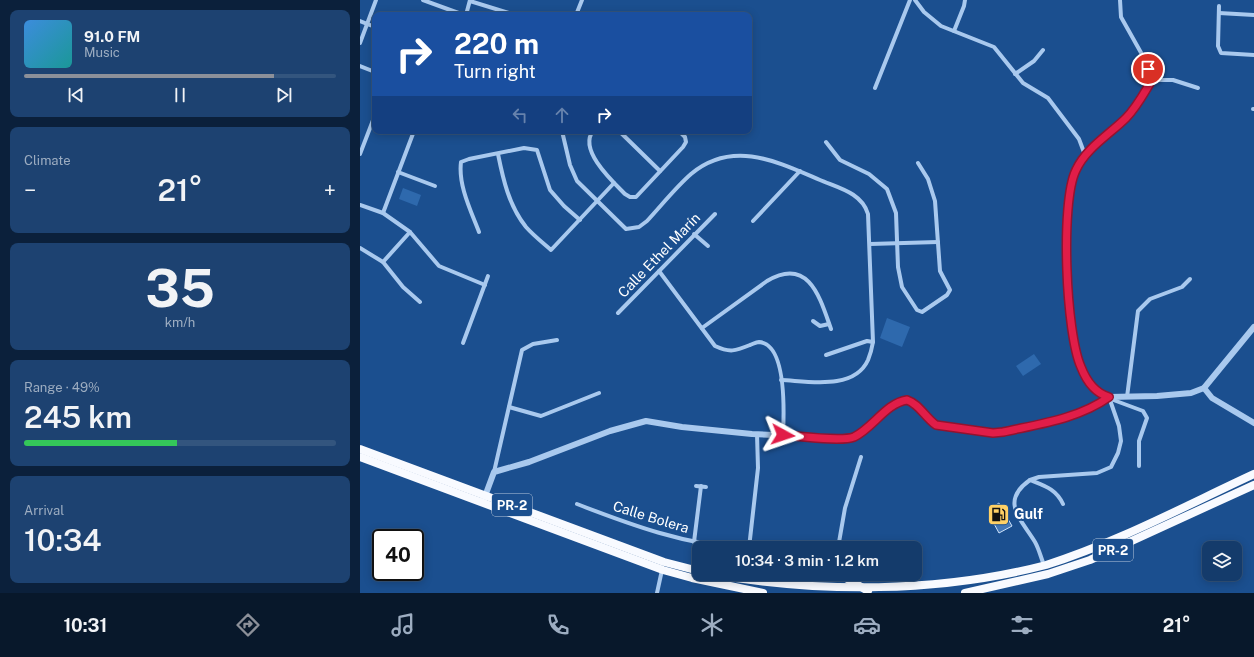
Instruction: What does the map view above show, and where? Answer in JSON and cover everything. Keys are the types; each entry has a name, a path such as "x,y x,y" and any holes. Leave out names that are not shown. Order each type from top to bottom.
{"highway":[{"name":"PR-2","path":"360,449 485,495 692,578 763,593"},
{"name":"PR-2","path":"360,458 482,503 663,566 692,570"},
{"name":"PR-2","path":"750,581 777,586 839,592 905,591 958,586 1044,566 1129,533 1253,474"},
{"name":"PR-2","path":"965,593 1048,574 1090,560 1254,485"},
{"path":"839,592 845,588 845,583 843,581"},
{"path":"850,581 871,592"}],"street":[{"path":"360,43 376,0"},
{"path":"424,0 457,12"},
{"path":"577,12 582,0"},
{"path":"875,88 910,0"},
{"path":"915,0 924,12 941,26 994,48 1023,83 1048,98 1080,139 1085,155"},
{"path":"954,31 965,0"},
{"path":"1120,0 1121,17 1144,58 1152,80"},
{"path":"466,12 470,1 506,12"},
{"path":"1219,6 1218,46 1221,53 1254,55"},
{"path":"1219,13 1254,16"},
{"path":"360,21 372,25"},
{"path":"1015,74 1034,61 1043,50"},
{"path":"360,66 372,71"},
{"path":"1152,80 1173,80 1198,88"},
{"path":"1139,466 1139,441 1147,418 1143,411 1100,394 1086,379 1080,366 1073,338 1068,281 1068,200 1076,170 1085,155 1127,117 1135,108 1152,80"},
{"path":"360,154 372,123"},
{"path":"383,213 413,134"},
{"path":"563,134 573,174 577,181 626,229 639,227 647,221 691,174 718,160 735,156 750,155 773,160 849,192 863,202 868,214 870,244 873,342 868,361 860,370 849,378 830,382 781,380"},
{"path":"592,134 590,141 595,163 630,197 636,197 686,142 685,137 682,134"},
{"path":"622,134 660,171"},
{"path":"827,143 840,160 869,174 887,189 896,213 898,267 902,287 922,312 947,295 950,290 940,271 935,201 928,180 918,163"},
{"path":"480,232 462,180 462,162 469,159 524,148 537,150 550,190 564,206 580,220"},
{"path":"498,154 504,184 516,212 526,227 551,250 614,183"},
{"path":"398,172 435,186"},
{"path":"753,221 800,172"},
{"path":"360,205 383,213 410,232 439,266 485,285"},
{"name":"Calle Ethel Marín","path":"618,313 714,214"},
{"path":"383,262 410,232"},
{"path":"694,234 708,246"},
{"path":"870,244 938,242"},
{"path":"360,248 383,262 403,287 420,302"},
{"path":"659,271 715,346 726,351 738,350 758,342 769,345 775,352 784,400 783,435"},
{"path":"702,328 767,281 777,275 788,273 800,276 812,283 819,296 830,326 820,326 813,321"},
{"path":"463,343 488,276"},
{"path":"1127,397 1138,311 1150,299 1182,287 1190,279"},
{"path":"494,472 529,462 610,431 646,421 682,427 757,434 818,438 851,438 876,421 897,403 907,400 915,404 929,420 936,425 993,433 1003,432 1072,416 1087,410 1109,397 1191,393 1204,388 1254,327"},
{"path":"482,503 494,472 522,350 533,344 557,340"},
{"path":"826,355 867,341 873,342"},
{"path":"832,354 835,358"},
{"path":"1204,388 1212,398 1254,423"},
{"path":"509,407 541,416 599,393"},
{"path":"1044,566 1036,544 1016,512 1013,501 1018,488 1030,480 1039,477 1097,473 1111,467 1118,453 1121,440 1119,426 1109,397"},
{"path":"750,541 758,468 757,434"},
{"path":"839,541 845,508 861,457"},
{"path":"1030,480 1052,488 1060,496 1063,504"},
{"path":"694,541 699,486 706,487"},
{"name":"Calle Bolera","path":"577,504 636,527 692,541"},
{"path":"657,593 663,566"}],"shaded area":[{"path":"403,188 421,195 417,206 399,199"},
{"path":"887,318 910,327 902,347 880,338"},
{"path":"1034,354 1041,364 1023,376 1016,366"}],"building":[{"name":"Gulf","path":"999,503 1012,526 999,533 992,520 995,519 989,509"}],"place":[{"name":"Gulf","path":"999,514"}],"route":[{"path":"783,435 818,438 851,438 856,436 897,403 903,400 907,400 915,404 929,420 936,425 993,433 1003,432 1072,416 1097,405 1109,397 1100,394 1086,379 1080,366 1073,338 1068,281 1068,200 1076,170 1085,155 1135,108 1152,80 1148,69"}]}
